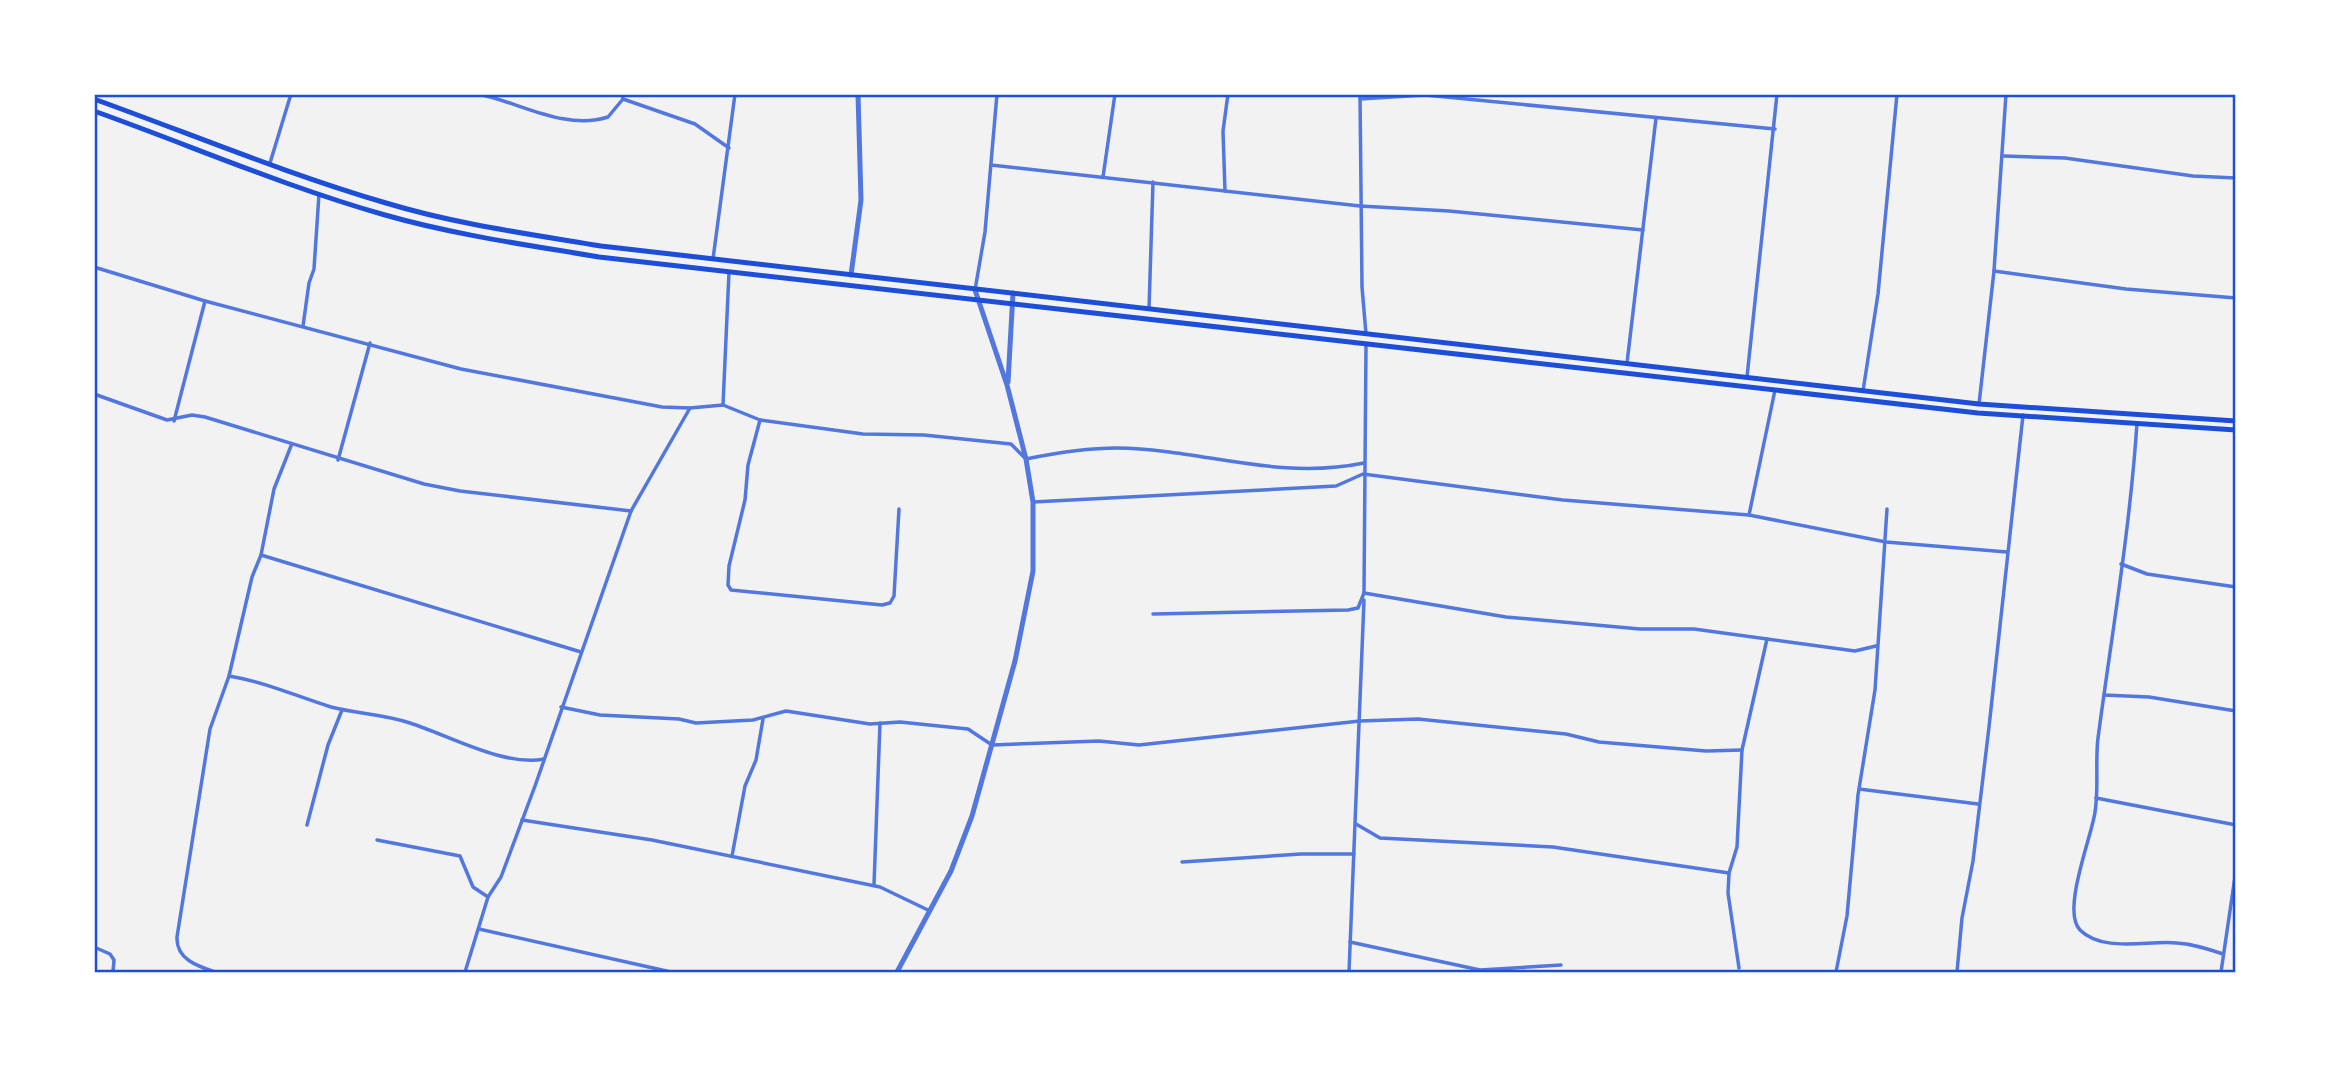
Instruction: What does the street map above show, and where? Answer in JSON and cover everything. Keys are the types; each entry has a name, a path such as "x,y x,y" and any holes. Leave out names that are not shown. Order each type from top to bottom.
{"main road":[{"path":"94,99 389,204 476,224 601,246 1979,404 2235,421"},
{"path":"94,111 266,178 386,215 512,243 978,302 1366,342 1775,390 2023,415 2235,430"}],"street":[{"path":"270,163 291,94"},
{"path":"478,94 501,97 548,116 601,120 613,114 623,97 695,124 729,148"},
{"path":"713,260 735,94"},
{"path":"851,275 861,200 858,94"},
{"path":"897,972 951,871 972,816 1029,598 1034,560 1033,502 1026,459 1007,385 975,290 997,94"},
{"path":"1103,177 1115,94"},
{"path":"1224,191 1223,131 1228,94"},
{"path":"1746,377 1777,94"},
{"path":"1863,391 1878,294 1897,94"},
{"path":"1979,404 1994,271 2004,156 2006,94"},
{"path":"1366,334 1360,206 1360,97 1425,95 1775,130"},
{"path":"1627,362 1656,118"},
{"path":"2004,156 2064,158 2193,176 2235,178"},
{"path":"991,165 1360,206 1449,211 1643,230"},
{"path":"1149,309 1153,182"},
{"path":"303,326 309,283 314,269 319,194"},
{"path":"94,267 205,301 461,369 662,407 723,405 760,420 863,434 924,435 1011,444 1026,459"},
{"path":"1994,271 2126,289 2235,298"},
{"path":"723,405 729,272"},
{"path":"1007,385 1013,293"},
{"path":"174,421 205,301"},
{"path":"1349,972 1364,593 1366,342"},
{"path":"338,460 370,343"},
{"path":"1749,515 1775,390"},
{"path":"94,394 174,421 192,415 205,417 338,460 460,491 631,512"},
{"path":"465,972 488,897 501,877 631,512 690,408"},
{"path":"1957,972 1963,908 1973,861 2023,415"},
{"path":"760,420 748,465 745,500 729,566 728,585 731,590 882,605 890,603 894,596 899,509"},
{"path":"2137,423 2116,631 2104,695 2096,798 2074,920 2078,929 2091,938 2108,943 2179,943 2223,954"},
{"path":"215,972 180,954 177,949 208,740 229,676 252,577 261,555 272,498 291,446"},
{"path":"1026,459 1118,448 1295,470 1340,469 1364,463"},
{"path":"1033,502 1336,486 1363,474 1563,500 1749,515 1886,542 2007,552"},
{"path":"1836,972 1853,874 1859,789 1875,690 1876,646 1883,603 1887,509"},
{"path":"261,555 582,652"},
{"path":"2121,564 2147,574 2235,587"},
{"path":"1153,614 1348,610 1358,608 1364,593"},
{"path":"1364,593 1539,621 1640,629 1694,629 1856,651 1876,646"},
{"path":"1739,968 1728,892 1728,873 1737,847 1742,750 1767,639"},
{"path":"229,676 267,683 342,710 397,718 456,742 525,760 544,759"},
{"path":"2104,695 2150,697 2235,712"},
{"path":"561,707 600,715 679,719 696,723 763,719 786,711 880,723 968,729 992,745 1099,741 1139,746 1360,721 1418,719 1566,734 1599,742 1706,751 1742,750"},
{"path":"307,825 328,745 342,710"},
{"path":"732,857 746,786 756,760 763,719"},
{"path":"874,886 880,723"},
{"path":"1859,789 1979,804"},
{"path":"2096,798 2235,825"},
{"path":"522,820 652,840 874,886 930,911"},
{"path":"1356,824 1380,838 1553,847 1722,869 1728,873"},
{"path":"377,840 460,856 473,887 488,897"},
{"path":"1182,862 1301,854 1354,854"},
{"path":"2221,972 2234,899 2235,870"},
{"path":"479,929 671,972"},
{"path":"1350,942 1480,970 1561,965"},
{"path":"94,947 110,954 114,960 113,972"}]}
